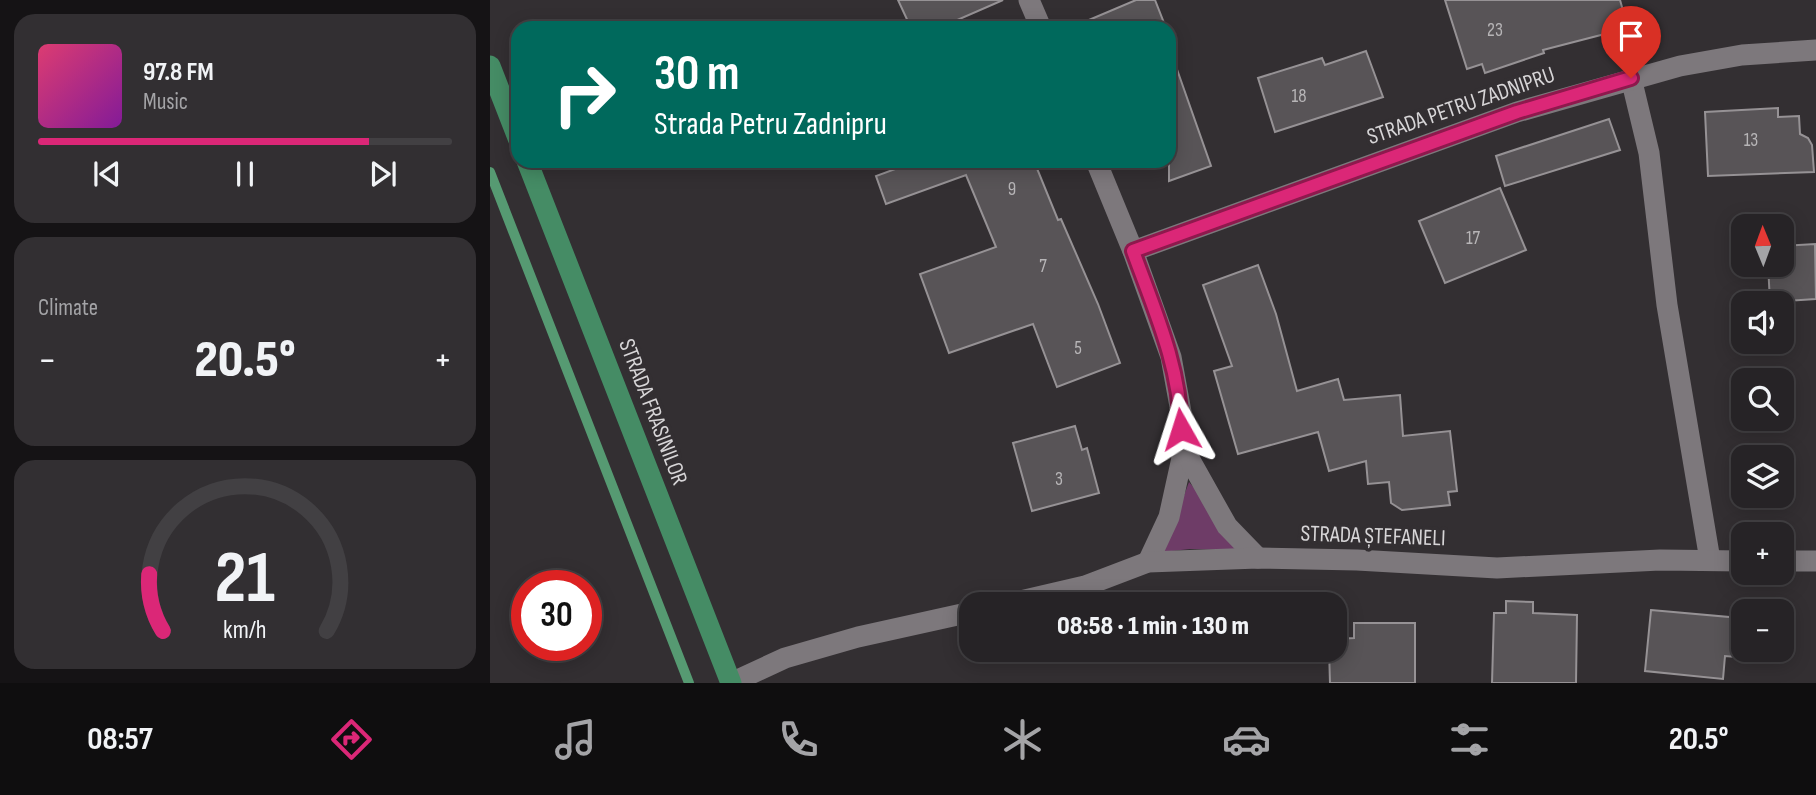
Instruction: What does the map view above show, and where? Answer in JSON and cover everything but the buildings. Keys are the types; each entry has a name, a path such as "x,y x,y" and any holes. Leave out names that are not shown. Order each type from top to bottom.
{"main road":[{"path":"490,66 511,120"},
{"name":"STRADA FRASINILOR","path":"530,168 731,683"}],"street":[{"path":"1029,0 1038,21"},
{"name":"STRADA PETRU ZADNIPRU","path":"1133,251 1517,112 1631,78 1742,55 1816,50"},
{"path":"1631,78 1649,153 1667,305 1710,560"},
{"path":"1099,168 1133,251 1171,357 1181,412 1182,458 1169,517 1148,562"},
{"path":"1182,446 1227,526 1258,558"},
{"name":"STRADA ȘTEFANELI","path":"1059,592 1085,586 1148,562 1258,558 1357,560 1497,568 1660,560 1731,561"},
{"path":"1794,561 1816,561"},
{"path":"731,683 785,658 858,637 959,615"}],"shaded area":[{"path":"1189,482 1195,489 1237,548 1163,552"}],"waterway":[{"path":"490,172 689,683"}],"route":[{"path":"1181,429 1181,412 1171,357 1133,251 1517,112 1631,78"}]}
